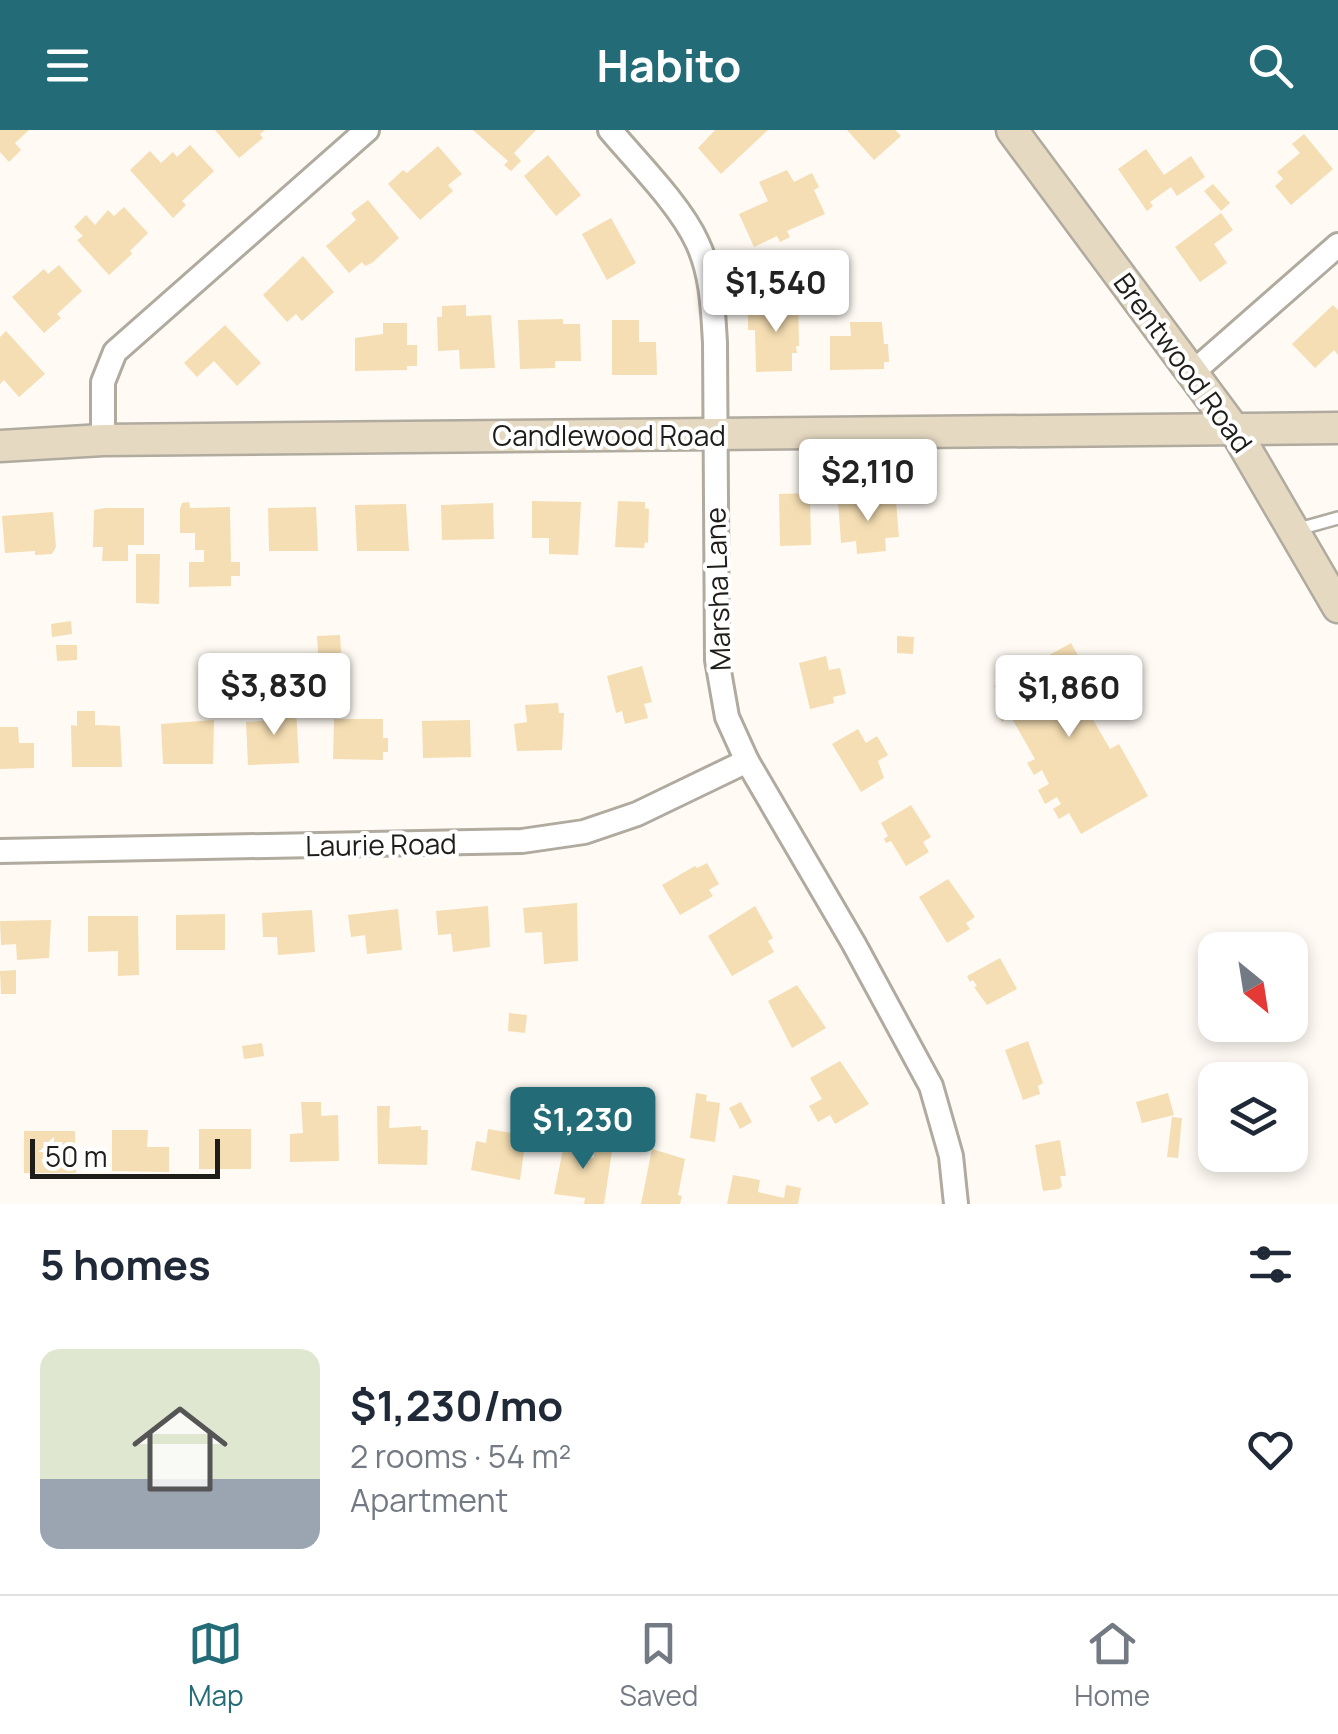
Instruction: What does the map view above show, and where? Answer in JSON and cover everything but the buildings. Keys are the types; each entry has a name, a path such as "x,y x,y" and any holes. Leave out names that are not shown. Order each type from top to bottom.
{"street":[{"path":"102,440 103,382 115,352 367,130"},
{"name":"Marsha Lane","path":"610,130 656,183 697,242 712,293 716,660 728,717 747,760 931,1086 951,1156 956,1204"},
{"name":"Brentwood Road","path":"1012,130 1236,432 1338,607"},
{"path":"1192,373 1338,244"},
{"name":"Candlewood Road","path":"0,446 102,440 1236,432 1338,428"},
{"name":"Laurie Road","path":"0,850 522,841 584,832 637,814 747,760"}],"lane":[{"path":"1295,530 1338,518"}]}
